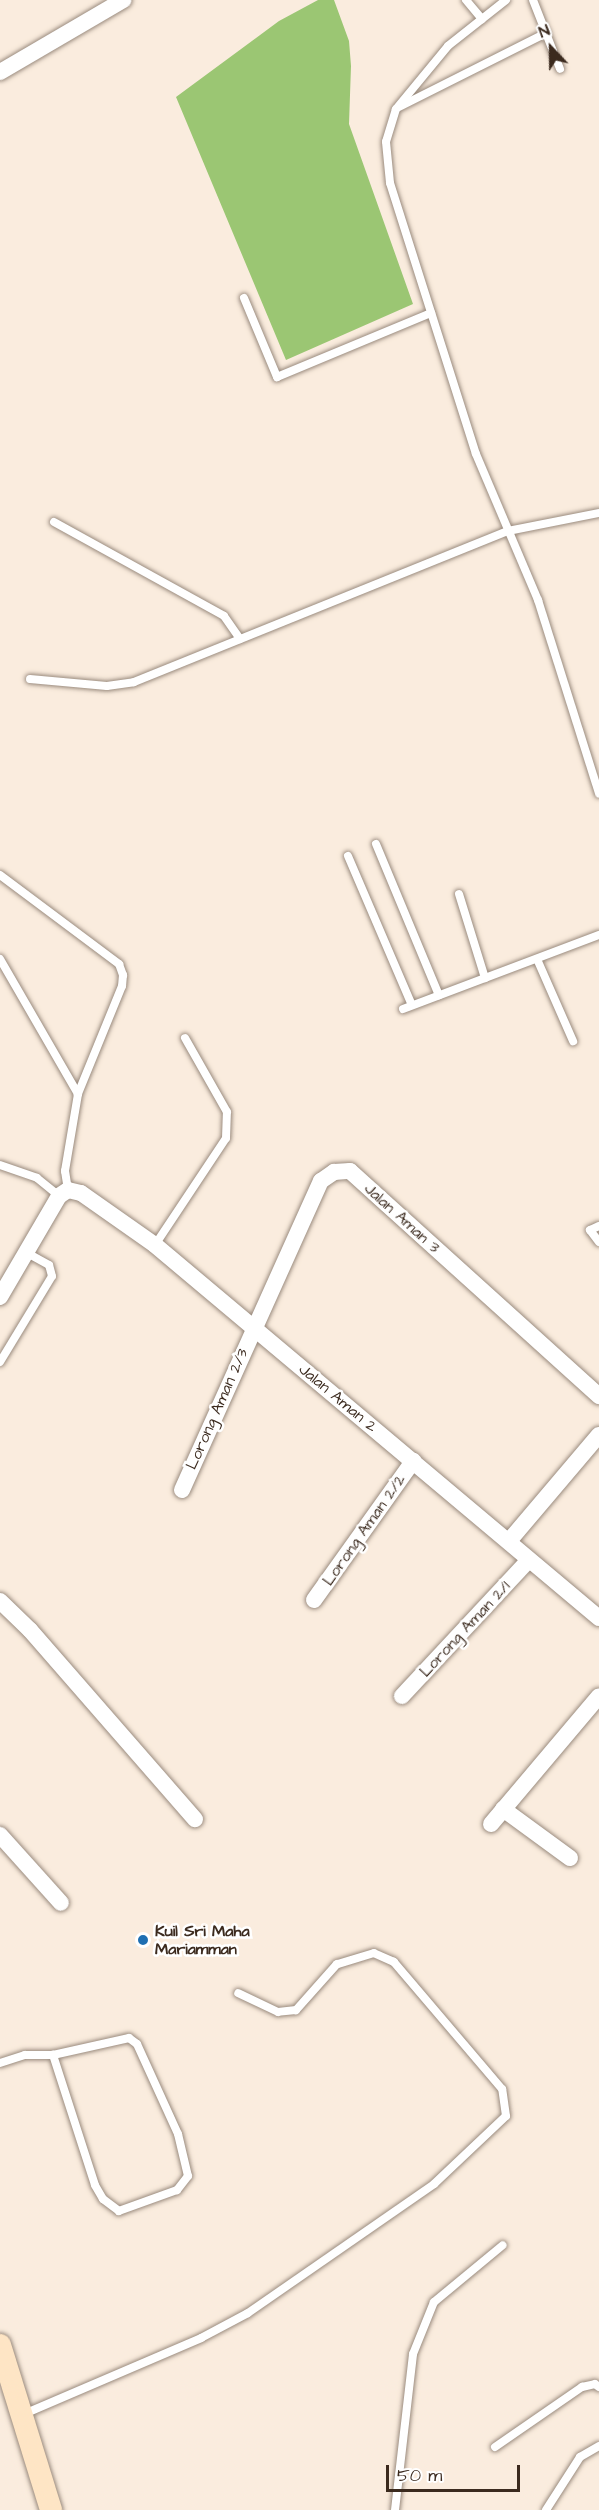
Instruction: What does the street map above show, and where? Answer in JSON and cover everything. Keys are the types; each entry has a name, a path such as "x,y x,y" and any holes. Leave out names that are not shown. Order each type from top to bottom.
{"main road":[{"path":"0,2345 51,2510"}],"street":[{"path":"0,72 123,0"},
{"name":"Jalan Aman 3","path":"252,1329 321,1181 334,1172 350,1171 599,1396"},
{"name":"Jalan Aman 2","path":"64,1193 81,1192 155,1245 252,1329 509,1541 528,1561 599,1618"},
{"path":"0,1297 64,1193"},
{"name":"Lorong Aman 2/3","path":"182,1490 252,1329"},
{"path":"509,1541 599,1435"},
{"name":"Lorong Aman 2/2","path":"314,1600 413,1461"},
{"name":"Lorong Aman 2/1","path":"402,1696 528,1561"},
{"path":"0,1601 30,1630 195,1819"},
{"path":"491,1824 599,1696"},
{"path":"504,1809 570,1858"},
{"path":"0,1835 61,1903"}],"lane":[{"path":"466,0 482,19"},
{"path":"506,0 448,46 396,109 386,142 390,183 476,454 538,600 599,794"},
{"path":"533,0 561,69"},
{"path":"396,109 546,33"},
{"path":"244,298 277,376 431,313"},
{"path":"30,679 107,686 134,682 508,531 599,513"},
{"path":"54,522 224,616 240,639"},
{"path":"376,844 438,995"},
{"path":"348,856 408,1007 599,935"},
{"path":"0,875 118,964 123,975 122,986 78,1094 65,1171 64,1193 37,1178 0,1165"},
{"path":"459,894 485,978"},
{"path":"0,958 78,1094"},
{"path":"537,958 573,1041"},
{"path":"155,1245 226,1138 227,1112 185,1038"},
{"path":"599,1226 590,1230 599,1242"},
{"path":"0,1362 52,1276 49,1265 26,1252"},
{"path":"21,2415 201,2337 248,2313 434,2184 506,2116 502,2089 394,1962 374,1953 337,1964 296,2010 278,2012 238,1993"},
{"path":"0,2063 25,2055 53,2055 119,2038 129,2038 137,2044 178,2134 188,2176 177,2190 119,2211 104,2199 95,2185 53,2055"},
{"path":"395,2510 413,2354 434,2302 503,2245"},
{"path":"495,2447 582,2387 595,2384 599,2387"},
{"path":"546,2510 580,2457 599,2446"}],"green space":[{"path":"318,0 334,0 349,41 351,66 349,124 413,304 286,360 176,97 279,21"}],"place":[{"name":"Kuil Sri Maha Mariamman","path":"143,1940"}]}
